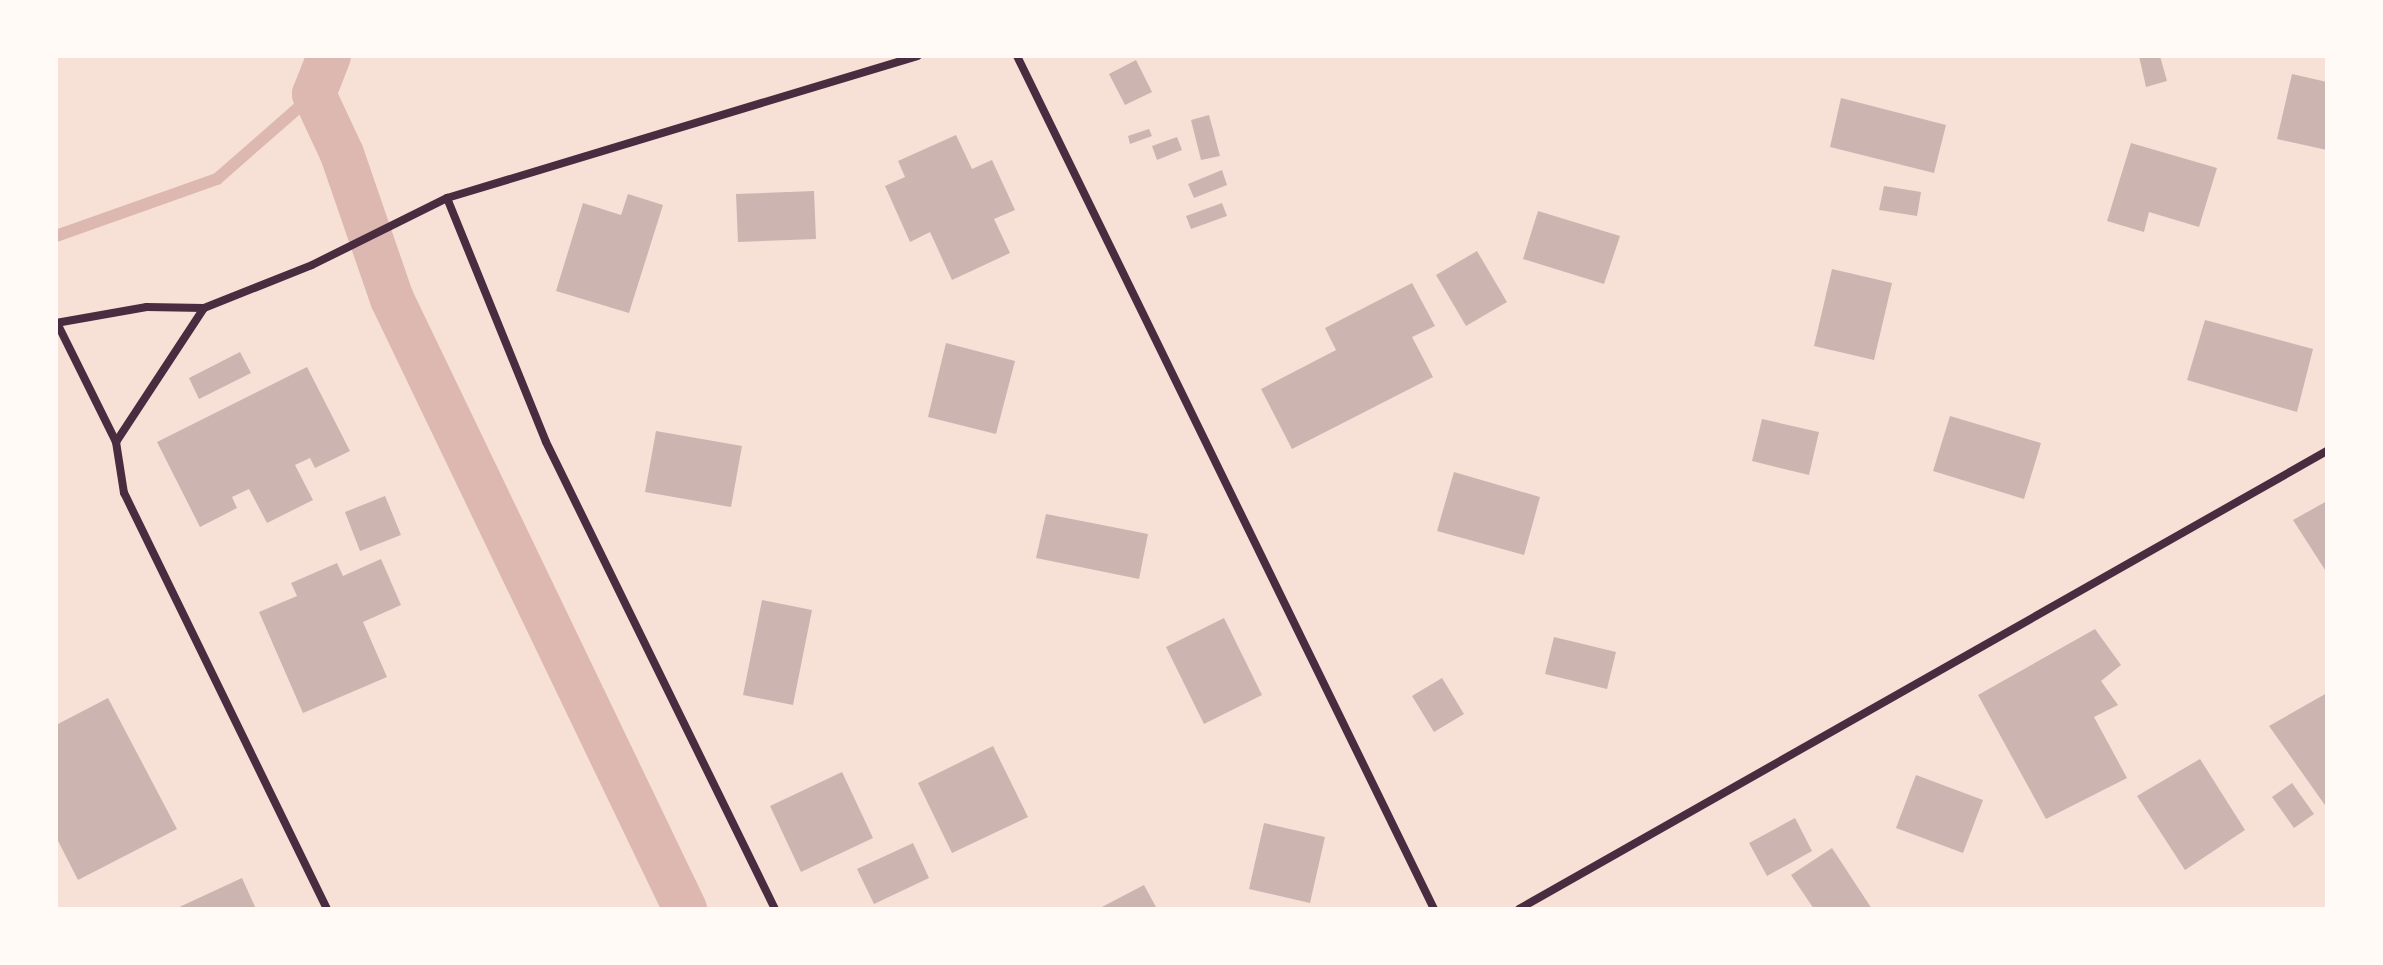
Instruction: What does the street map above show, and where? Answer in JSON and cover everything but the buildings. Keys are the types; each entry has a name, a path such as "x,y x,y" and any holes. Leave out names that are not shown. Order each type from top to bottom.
{"street":[{"path":"327,909 124,493 116,442 57,323 147,307 204,308 312,265 412,212 447,198 918,56"},
{"path":"1017,56 1434,909"},
{"path":"447,198 546,442 775,909"},
{"path":"116,442 204,308"},
{"path":"1519,909 2327,451"}],"waterway":[{"path":"329,56 314,94 342,154 392,299 685,909"},
{"path":"56,236 217,179 314,94"}]}
